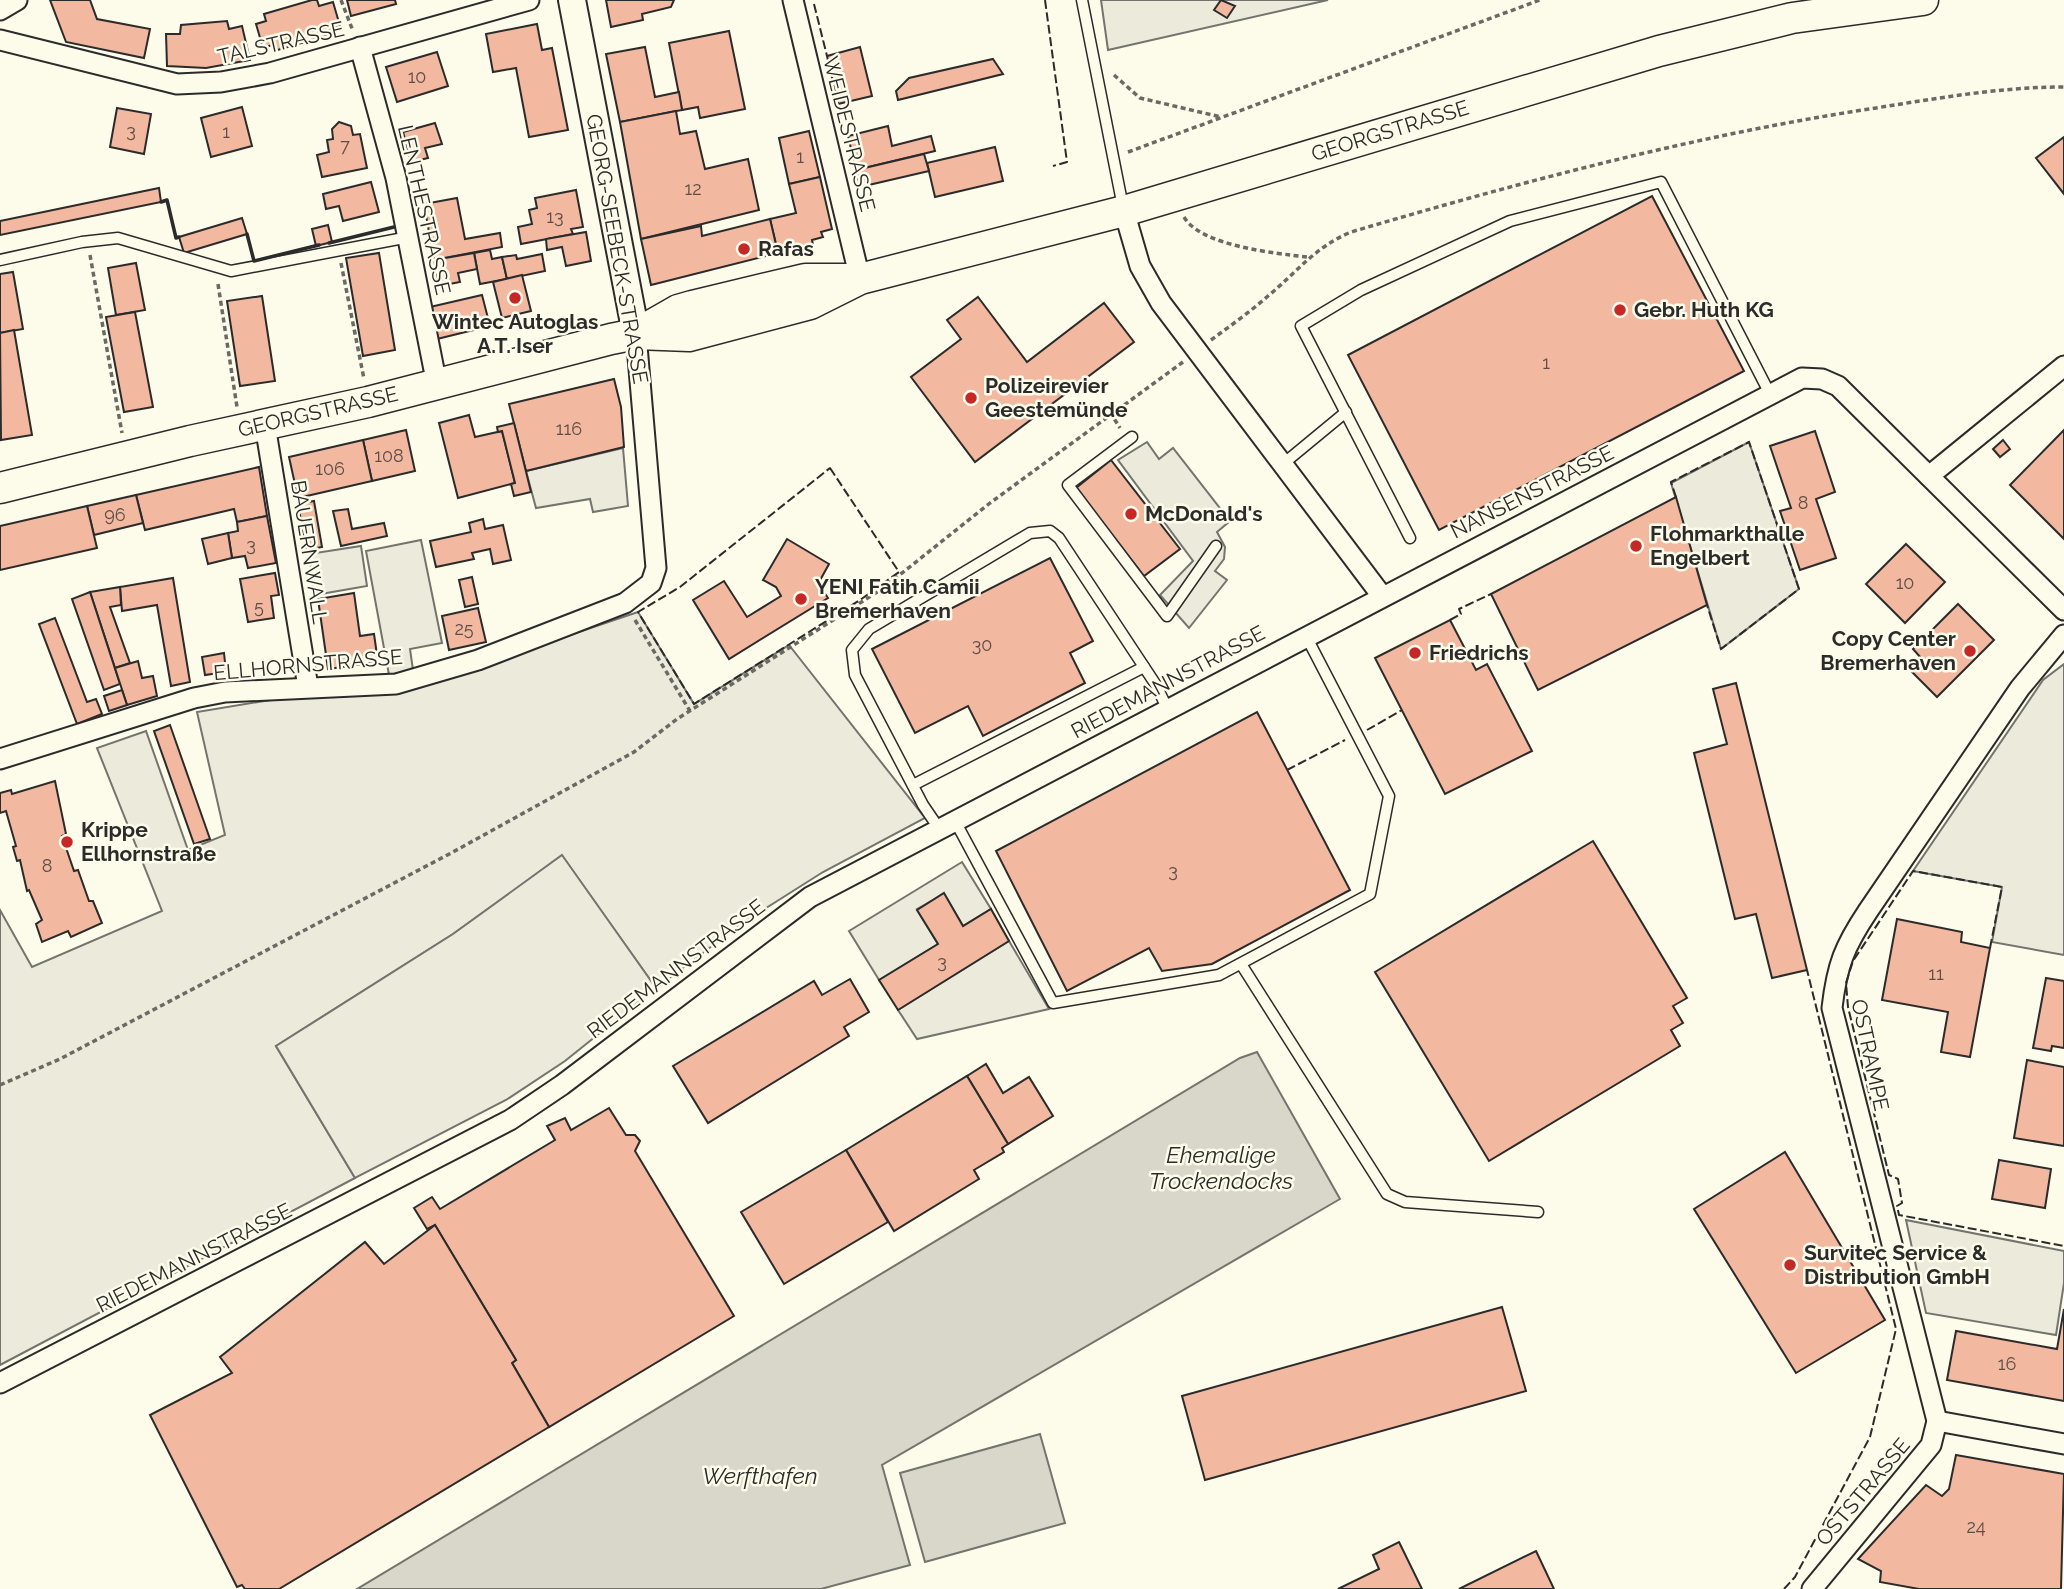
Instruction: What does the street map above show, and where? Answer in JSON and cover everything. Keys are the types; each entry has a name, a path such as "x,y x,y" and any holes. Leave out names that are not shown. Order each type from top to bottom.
{"main road":[{"name":"GEORGSTRASSE","path":"0,488 126,456 368,402 636,334 678,310 692,306 805,279 860,279 1124,211 1659,51 1792,18 1923,0"}],"street":[{"path":"0,10 17,0"},
{"name":"TALSTRASSE","path":"0,40 177,83 221,82 270,73 528,0"},
{"name":"GEORG-SEEBECK-STRASSE","path":"572,0 636,334 656,568 651,583"},
{"name":"WEIDESTRASSE","path":"793,0 860,279"},
{"name":"LENTHESTRASSE","path":"360,47 409,237 436,385"},
{"path":"1124,211 1132,245 1150,286 1382,596"},
{"path":"1929,476 2064,366"},
{"name":"NANSENSTRASSE","path":"1382,596 1802,378 1822,379 1838,386 2064,610"},
{"name":"BAUERNWALL","path":"253,428 309,687"},
{"name":"ELLHORNSTRASSE","path":"0,759 194,698 225,692 396,684 478,660 625,603 651,583"},
{"name":"RIEDEMANNSTRASSE","path":"0,1383 510,1120 562,1084 810,897 946,823 1382,596"},
{"name":"OSTRAMPE","path":"1937,1421 1832,1008 1836,971 1844,946 2020,688 2064,635"},
{"path":"1937,1421 2064,1444"},
{"name":"OSTSTRASSE","path":"1811,1589 1931,1445 1937,1421"}],"lane":[{"path":"1082,0 1124,211"},
{"path":"1410,537 1301,326 1362,289 1510,221 1661,182 1770,394"},
{"path":"0,260 87,241 118,238 231,271 409,237"},
{"path":"1283,464 1346,412"},
{"path":"1132,437 1068,485 1167,616 1216,546"},
{"path":"1167,708 1144,667 1059,538 1050,531 1030,533 869,629 852,650 855,675 913,785 946,823 1054,1003 1219,975 1370,894 1389,796 1306,636"},
{"path":"913,785 1144,667"},
{"path":"1241,964 1387,1194 1405,1202 1538,1212"}],"path":[{"path":"341,0 360,47"},
{"path":"1113,157 1539,0"},
{"path":"1093,54 1140,98 1223,117"},
{"path":"0,1085 60,1059 453,852 634,752 690,710 882,589 1012,486 1269,296 1307,257 1329,242 1351,232 1636,155 1806,118 2006,88 2064,87"},
{"path":"1171,197 1191,229 1247,247 1307,257"},
{"path":"87,241 126,456"},
{"path":"339,250 368,402"},
{"path":"216,267 253,428"},
{"path":"625,603 690,710"}],"shaded area":[{"path":"1101,0 1328,0 1108,50"},
{"path":"1147,442 1159,459 1173,448 1230,521 1217,532 1225,547 1224,559 1215,571 1227,580 1189,628 1160,595 1193,561 1118,460"},
{"path":"1749,442 1799,589 1721,649 1671,483"},
{"path":"623,448 628,506 593,512 590,499 536,508 526,471"},
{"path":"421,540 442,643 410,649 413,670 389,675 366,551"},
{"path":"361,546 367,586 315,595 309,554"},
{"path":"638,612 694,704 789,645 925,818 823,872 744,922 656,988 562,856 453,934 276,1046 355,1178 0,1365 0,910 32,967 162,911 97,748 146,731 188,850 225,835 197,712 478,666"},
{"path":"2064,664 2064,955 1992,942 2002,887 1913,871 2043,680"},
{"path":"562,855 656,988 565,1061 506,1100 355,1178 276,1046 453,934"},
{"path":"962,862 991,909 963,926 944,894 917,909 938,944 879,980 849,931"},
{"path":"1009,941 1049,1009 917,1039 898,1010"},
{"path":"1906,1220 2064,1251 2064,1283 2056,1335 1926,1313"}],"water":[{"path":"1257,1052 1340,1199 882,1465 910,1565 821,1589 357,1589 1240,1058"},
{"path":"1040,1434 1065,1523 925,1562 900,1473"}],"building":[{"path":"50,0 90,0 97,19 150,29 144,58 66,42"},
{"path":"317,0 319,6 333,2 340,26 328,29 329,35 274,51 272,45 263,48 256,24 266,21 264,14"},
{"path":"347,0 395,0 396,4 351,16"},
{"path":"606,0 674,0 671,7 642,14 643,20 611,27"},
{"path":"1221,0 1235,6 1227,18 1214,10"},
{"path":"227,21 229,29 242,26 250,60 206,68 167,66 166,34 180,34 181,25"},
{"path":"537,24 542,50 552,48 568,130 529,137 516,68 493,72 486,34"},
{"path":"729,31 745,109 700,118 698,107 682,110 669,43"},
{"path":"645,47 655,97 679,92 682,110 620,122 606,54"},
{"path":"860,47 872,96 838,104 827,56"},
{"path":"437,52 448,86 397,102 386,67"},
{"path":"993,59 1003,74 898,100 896,91 909,78"},
{"path":"242,107 252,146 211,157 201,118"},
{"path":"117,108 151,114 144,154 110,147"},
{"path":"676,111 680,134 696,131 705,169 748,159 759,210 641,239 620,122"},
{"path":"339,122 351,126 353,135 360,134 367,168 322,177 317,155 329,152 327,140 333,139 332,129"},
{"path":"435,123 442,144 425,148 428,158 411,162 403,132"},
{"path":"888,126 892,146 931,136 935,151 856,170 848,136"},
{"path":"809,131 820,177 789,184 779,138"},
{"path":"2064,137 2064,194 2036,158"},
{"path":"995,147 1003,181 935,197 927,163"},
{"path":"924,154 929,171 860,187 856,170"},
{"path":"820,177 832,229 821,232 823,237 812,240 813,245 778,253 770,219 796,213 789,184"},
{"path":"371,182 379,212 343,221 339,206 326,209 323,194"},
{"path":"159,188 161,202 0,235 0,221"},
{"path":"576,190 583,227 571,229 573,234 521,244 518,227 532,224 529,210 537,208 535,198"},
{"path":"1652,196 1744,371 1439,530 1348,355"},
{"path":"457,198 465,239 500,233 502,247 434,260 424,204"},
{"path":"242,218 247,234 184,253 179,237"},
{"path":"770,219 778,253 651,285 641,239 701,226 702,236"},
{"path":"328,225 332,242 316,246 312,229"},
{"path":"586,232 591,261 566,266 562,247 547,250 546,239"},
{"path":"490,250 492,259 502,257 507,279 480,284 474,253"},
{"path":"379,253 395,350 363,356 346,258"},
{"path":"474,253 477,269 458,273 460,282 439,286 434,260"},
{"path":"542,254 545,271 507,279 502,257 516,255 517,259"},
{"path":"136,263 145,310 116,315 108,268"},
{"path":"13,272 23,329 0,333 0,274"},
{"path":"522,275 531,311 502,318 493,282"},
{"path":"482,295 490,326 437,339 430,307"},
{"path":"262,296 275,381 240,386 227,301"},
{"path":"978,297 1027,362 1104,303 1134,342 975,462 911,377 961,339 947,320"},
{"path":"135,312 153,407 124,412 106,317"},
{"path":"14,330 32,435 1,440 0,333"},
{"path":"614,379 621,407 624,447 526,471 509,404"},
{"path":"469,415 475,437 502,431 515,483 458,498 439,423"},
{"path":"514,423 531,492 514,496 511,484 515,483 502,431 498,432 497,427"},
{"path":"406,430 415,471 372,481 363,440"},
{"path":"2064,430 2064,539 2010,485"},
{"path":"1815,431 1835,492 1816,499 1836,558 1800,570 1780,511 1791,508 1770,446"},
{"path":"363,440 372,481 298,498 289,457"},
{"path":"2003,440 2010,449 2000,457 1993,449"},
{"path":"1111,460 1180,549 1144,576 1076,488"},
{"path":"259,467 267,516 237,522 234,509 145,530 136,495"},
{"path":"136,495 143,523 94,535 87,506"},
{"name":"Flohmarkthalle Engelbert","path":"1676,497 1707,605 1538,690 1491,594"},
{"path":"314,501 322,547 306,550 298,504"},
{"path":"87,506 97,548 0,570 0,526"},
{"path":"348,509 352,529 384,523 387,536 341,546 333,511"},
{"path":"267,516 276,563 248,568 245,556 232,558 228,533 238,531 237,522"},
{"path":"483,519 485,529 503,525 511,560 493,564 490,549 472,553 474,559 436,567 430,541 471,532 469,523"},
{"path":"228,533 232,558 208,564 202,539"},
{"name":"YENI Fatih Camii Bremerhaven","path":"787,539 829,564 818,584 828,598 729,659 693,600 724,581 747,617 781,596 776,587 763,580"},
{"path":"1906,544 1945,582 1905,623 1866,584"},
{"path":"1050,558 1093,641 1070,653 1085,683 983,736 968,706 915,733 872,649"},
{"path":"275,573 279,595 271,596 274,618 248,622 240,579"},
{"path":"472,577 478,604 465,607 459,580"},
{"path":"173,578 190,682 171,686 157,605 122,611 120,587"},
{"path":"120,587 121,605 110,607 130,663 115,668 90,592"},
{"path":"90,592 120,684 104,690 72,599"},
{"path":"354,593 360,636 374,634 378,662 328,669 318,599"},
{"path":"1958,604 1994,640 1937,697 1911,671 1922,659 1913,649"},
{"path":"478,608 486,642 449,650 442,616"},
{"path":"55,618 87,702 96,699 102,714 77,724 39,624"},
{"path":"1450,620 1476,670 1487,664 1532,751 1445,794 1375,658"},
{"path":"224,653 226,672 205,675 202,657"},
{"path":"138,661 142,678 153,676 157,696 127,705 115,668"},
{"path":"1736,683 1807,970 1772,978 1756,914 1735,919 1694,753 1727,744 1713,689"},
{"path":"122,690 127,705 109,711 104,696"},
{"path":"1257,712 1350,890 1212,964 1162,971 1149,948 1067,991 996,851"},
{"path":"170,725 210,839 194,844 154,731"},
{"path":"55,781 66,834 62,836 74,871 78,870 89,901 93,901 102,923 71,937 68,931 42,942 36,924 42,920 29,890 27,891 20,860 17,861 13,847 16,846 6,811 0,813 0,793 11,790 12,794"},
{"path":"1593,841 1687,998 1673,1006 1683,1023 1671,1030 1680,1046 1489,1161 1375,972"},
{"path":"944,893 963,926 991,909 1009,941 898,1010 879,980 938,944 917,910"},
{"path":"1897,919 1962,932 1961,942 1990,948 1970,1057 1941,1052 1948,1012 1882,1000"},
{"path":"2046,978 2064,981 2064,1048 2052,1046 2051,1051 2033,1048"},
{"path":"850,979 869,1012 844,1027 849,1036 708,1123 673,1066 814,981 822,995"},
{"path":"2027,1060 2064,1067 2064,1146 2014,1138"},
{"path":"986,1064 1003,1093 1029,1077 1053,1116 1008,1144 967,1076"},
{"path":"967,1076 1008,1144 1002,1148 1004,1152 974,1170 979,1179 894,1231 846,1150"},
{"path":"609,1108 626,1135 635,1135 640,1141 635,1151 734,1316 549,1427 512,1363 516,1360 435,1225 427,1229 414,1208 432,1197 440,1209 555,1140 547,1126 565,1118 571,1130"},
{"path":"846,1150 888,1222 784,1284 741,1212"},
{"name":"Survitec Service & Distribution GmbH","path":"1785,1152 1885,1320 1796,1373 1694,1209"},
{"path":"1999,1160 2051,1169 2045,1208 1992,1199"},
{"path":"435,1225 516,1360 512,1363 549,1427 279,1589 245,1589 242,1585 237,1587 150,1415 232,1373 220,1357 365,1242 384,1264"},
{"path":"1502,1307 1526,1391 1205,1480 1182,1396"},
{"path":"2064,1309 2064,1401 1947,1380 1956,1331 2057,1349"},
{"path":"1956,1455 2064,1474 2061,1589 1919,1589 1880,1582 1881,1571 1858,1559 1926,1485 1942,1496 1949,1489"},
{"path":"1399,1542 1422,1589 1338,1589 1379,1569 1373,1555"},
{"path":"1536,1551 1554,1589 1459,1589"}],"fence":[{"path":"1045,0 1067,162 1053,166"},
{"path":"814,4 827,56"},
{"path":"1676,497 1671,482 1749,442 1799,589 1721,649 1707,605"},
{"path":"830,468 899,572 860,600 694,704 638,612 680,587 830,468"},
{"path":"1450,620 1461,614 1459,609 1491,594"},
{"path":"1367,730 1402,710"},
{"path":"1287,770 1345,740"},
{"path":"1990,948 2002,887 1913,871 1853,961 1846,983 1848,1007 1889,1175 1898,1179 1902,1203 1897,1206 1899,1215 2064,1246"},
{"path":"1784,1589 1795,1577 1870,1437 1896,1329 1807,970"}],"wall":[{"path":"161,202 167,200 176,238 179,237"},
{"path":"329,243 394,227"},
{"path":"247,234 254,261 319,245"}],"place":[{"name":"Rafas","path":"744,249"},
{"name":"Wintec Autoglas A.T. Iser","path":"515,298"},
{"name":"Gebr. Huth KG","path":"1620,310"},
{"name":"Polizeirevier Geestemünde","path":"971,398"},
{"name":"McDonald's","path":"1131,514"},
{"name":"Flohmarkthalle Engelbert","path":"1636,546"},
{"name":"YENI Fatih Camii Bremerhaven","path":"801,599"},
{"name":"Copy Center Bremerhaven","path":"1970,651"},
{"name":"Friedrichs","path":"1415,653"},
{"name":"Krippe Ellhornstraße","path":"67,842"},
{"name":"Survitec Service & Distribution GmbH","path":"1790,1265"}],"water label":[{"name":"Ehemalige Trockendocks","path":"1221,1168"},
{"name":"Werfthafen","path":"760,1476"}]}
